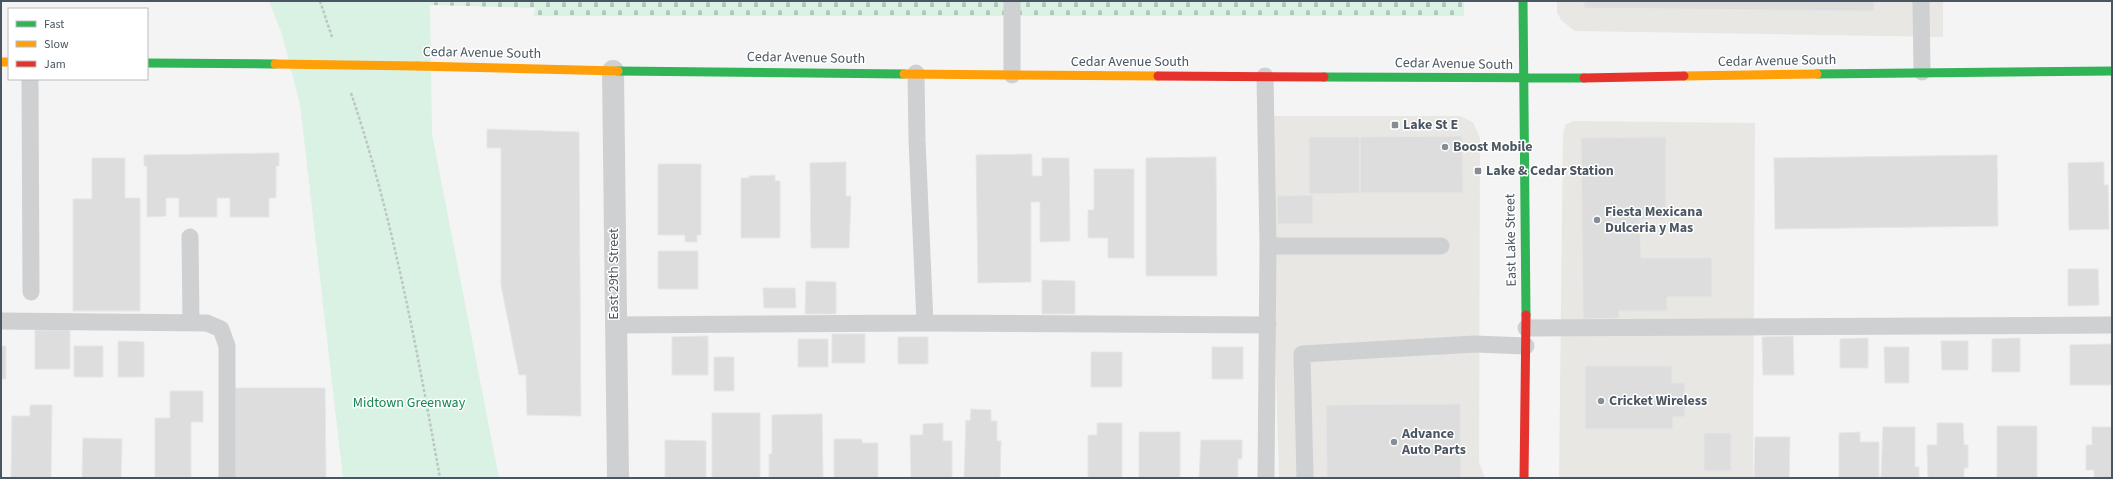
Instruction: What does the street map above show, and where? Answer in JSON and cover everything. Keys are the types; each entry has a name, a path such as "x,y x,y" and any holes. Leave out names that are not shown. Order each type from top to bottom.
{"main road":[{"name":"East Lake Street","path":"1523,1 1526,328 1524,478"},
{"name":"Cedar Avenue South","path":"148,63 417,66 613,71 1523,79 1922,72 2112,72"}],"street":[{"name":"East 29th Street","path":"613,71 618,478"}],"lane":[{"path":"1012,1 1012,75"},
{"path":"1921,1 1922,72"},
{"path":"916,73 917,140 925,323"},
{"path":"1265,76 1268,246 1266,478"},
{"path":"30,80 32,292"},
{"path":"190,237 191,322"},
{"path":"1268,246 1442,246"},
{"path":"1,321 191,322 207,323 221,329 227,346 227,478"},
{"path":"615,325 925,323 1268,324"},
{"path":"1526,328 2112,325"},
{"path":"1305,478 1302,354 1475,344 1526,346"}],"path":[{"path":"320,1 334,44"},
{"path":"349,88 368,145 414,337 440,478"}],"shaded area":[{"path":"1557,1 1943,1 1943,37 1575,31 1562,21 1557,13"},
{"path":"1273,116 1460,116 1473,122 1480,138 1479,462 1485,478 1279,478 1273,276"},
{"path":"1573,121 1755,123 1753,478 1559,478 1563,135 1565,125"}],"green space":[{"name":"Midtown Greenway","path":"269,1 428,1 430,5 432,134 499,478 343,478 300,104 282,34"},
{"path":"428,1 1464,1 1464,16 534,16 535,8 430,5"}],"building":[{"path":"1584,1 1874,1 1874,11 1584,8"},
{"path":"487,129 579,132 581,416 527,415 526,375 519,375 501,285 501,148 487,148"},
{"path":"1462,136 1463,193 1360,193 1360,137"},
{"path":"1309,137 1360,137 1360,193 1309,194"},
{"path":"1666,137 1666,219 1640,219 1641,258 1712,258 1712,297 1667,297 1667,311 1619,311 1619,318 1583,319 1581,138"},
{"path":"279,153 279,166 276,166 276,198 269,198 269,217 230,217 230,198 217,198 217,217 179,217 179,198 166,198 166,216 147,217 147,166 144,166 144,155"},
{"path":"1032,154 1032,176 1042,176 1042,158 1069,158 1070,241 1040,242 1040,202 1031,202 1031,282 978,283 976,155"},
{"path":"1997,155 1998,226 1775,229 1774,158"},
{"path":"1216,157 1217,276 1146,276 1146,158"},
{"path":"92,158 125,158 125,198 140,198 140,311 73,311 73,199 92,199"},
{"path":"846,162 846,196 851,196 849,248 811,248 810,163"},
{"path":"2104,162 2104,185 2108,185 2109,229 2069,230 2068,163"},
{"path":"658,164 701,164 701,235 697,235 697,242 685,242 685,235 658,235"},
{"path":"1094,169 1134,169 1134,258 1108,258 1108,238 1088,238 1088,210 1094,210"},
{"path":"775,175 775,181 780,181 780,238 741,238 741,178 749,178 749,176"},
{"path":"1313,195 1313,224 1278,224 1277,196"},
{"path":"658,251 698,251 698,289 658,289"},
{"path":"2068,269 2098,269 2099,305 2068,306"},
{"path":"1042,280 1075,281 1075,314 1042,314"},
{"path":"806,281 836,282 836,314 805,314"},
{"path":"763,288 795,288 796,308 764,308"},
{"path":"35,330 70,330 70,369 35,369"},
{"path":"832,334 865,334 865,363 832,363"},
{"path":"708,336 708,375 672,375 672,337"},
{"path":"1793,336 1794,375 1763,375 1762,337"},
{"path":"898,337 928,337 928,364 898,364"},
{"path":"1868,338 1868,368 1840,368 1840,339"},
{"path":"2020,338 2020,372 1992,372 1992,339"},
{"path":"798,339 828,339 828,367 798,367"},
{"path":"118,341 144,342 144,377 118,377"},
{"path":"1941,341 1968,341 1968,370 1942,370"},
{"path":"2112,344 2112,385 2070,385 2070,345"},
{"path":"1,346 6,346 6,379 1,379"},
{"path":"74,346 103,346 103,377 74,377"},
{"path":"1212,347 1243,347 1243,379 1212,379"},
{"path":"1884,347 1909,347 1909,383 1885,383"},
{"path":"1091,352 1122,352 1122,387 1091,387"},
{"path":"714,357 734,357 734,391 714,391"},
{"path":"1585,366 1672,366 1672,383 1685,383 1685,417 1673,417 1673,429 1585,429"},
{"path":"235,388 325,388 326,478 235,478"},
{"path":"170,391 203,391 203,422 191,422 191,477 155,477 155,418 170,418"},
{"name":"Advance Auto Parts","path":"1460,404 1461,478 1327,478 1326,405"},
{"path":"30,405 52,405 51,478 11,478 12,416 30,416"},
{"path":"971,409 991,410 991,421 997,421 997,441 1001,441 1000,478 964,478 966,420 970,421"},
{"path":"712,413 760,413 760,478 712,478"},
{"path":"822,414 823,478 769,478 769,454 772,454 772,415"},
{"path":"943,423 943,441 952,441 952,478 911,478 910,435 923,435 923,424"},
{"path":"1097,423 1122,423 1122,478 1088,478 1088,435 1097,435"},
{"path":"1937,423 1963,423 1964,445 1968,445 1968,468 1964,468 1964,478 1928,478 1927,445 1937,445"},
{"path":"1997,426 2037,426 2037,478 1997,478"},
{"path":"1883,427 1915,427 1915,467 1919,467 1919,478 1881,478"},
{"path":"2092,427 2112,427 2112,478 2094,478 2094,470 2086,470 2086,445 2092,445"},
{"path":"1139,432 1180,432 1180,477 1139,478"},
{"path":"1860,432 1860,442 1879,442 1879,478 1839,478 1839,433"},
{"path":"1704,433 1731,433 1731,471 1704,471"},
{"path":"1755,437 1790,437 1789,478 1754,478"},
{"path":"83,438 122,439 121,478 82,478"},
{"path":"834,439 862,439 862,443 878,443 878,478 834,478"},
{"path":"665,440 706,441 706,478 665,478"},
{"path":"1201,440 1242,440 1242,459 1238,459 1238,477 1199,478"}],"traffic: fast":[{"path":"1523,1 1526,315"},
{"path":"148,63 275,64"},
{"path":"618,71 904,74"},
{"path":"1817,74 2112,71"},
{"path":"1324,77 1584,78"}],"traffic: slow":[{"path":"1,62 8,62"},
{"path":"275,64 417,66"},
{"path":"417,66 618,71"},
{"path":"904,74 1158,76"},
{"path":"1684,76 1817,74"}],"traffic: jam":[{"path":"1158,76 1324,77"},
{"path":"1584,78 1684,76"},
{"path":"1524,478 1526,315"}],"place":[{"name":"Lake St E","path":"1395,125"},
{"name":"Boost Mobile","path":"1445,147"},
{"name":"Lake & Cedar Station","path":"1478,171"},
{"name":"Fiesta Mexicana Dulceria y Mas","path":"1597,220"},
{"name":"Cricket Wireless","path":"1601,401"},
{"name":"Advance Auto Parts","path":"1394,442"}]}
